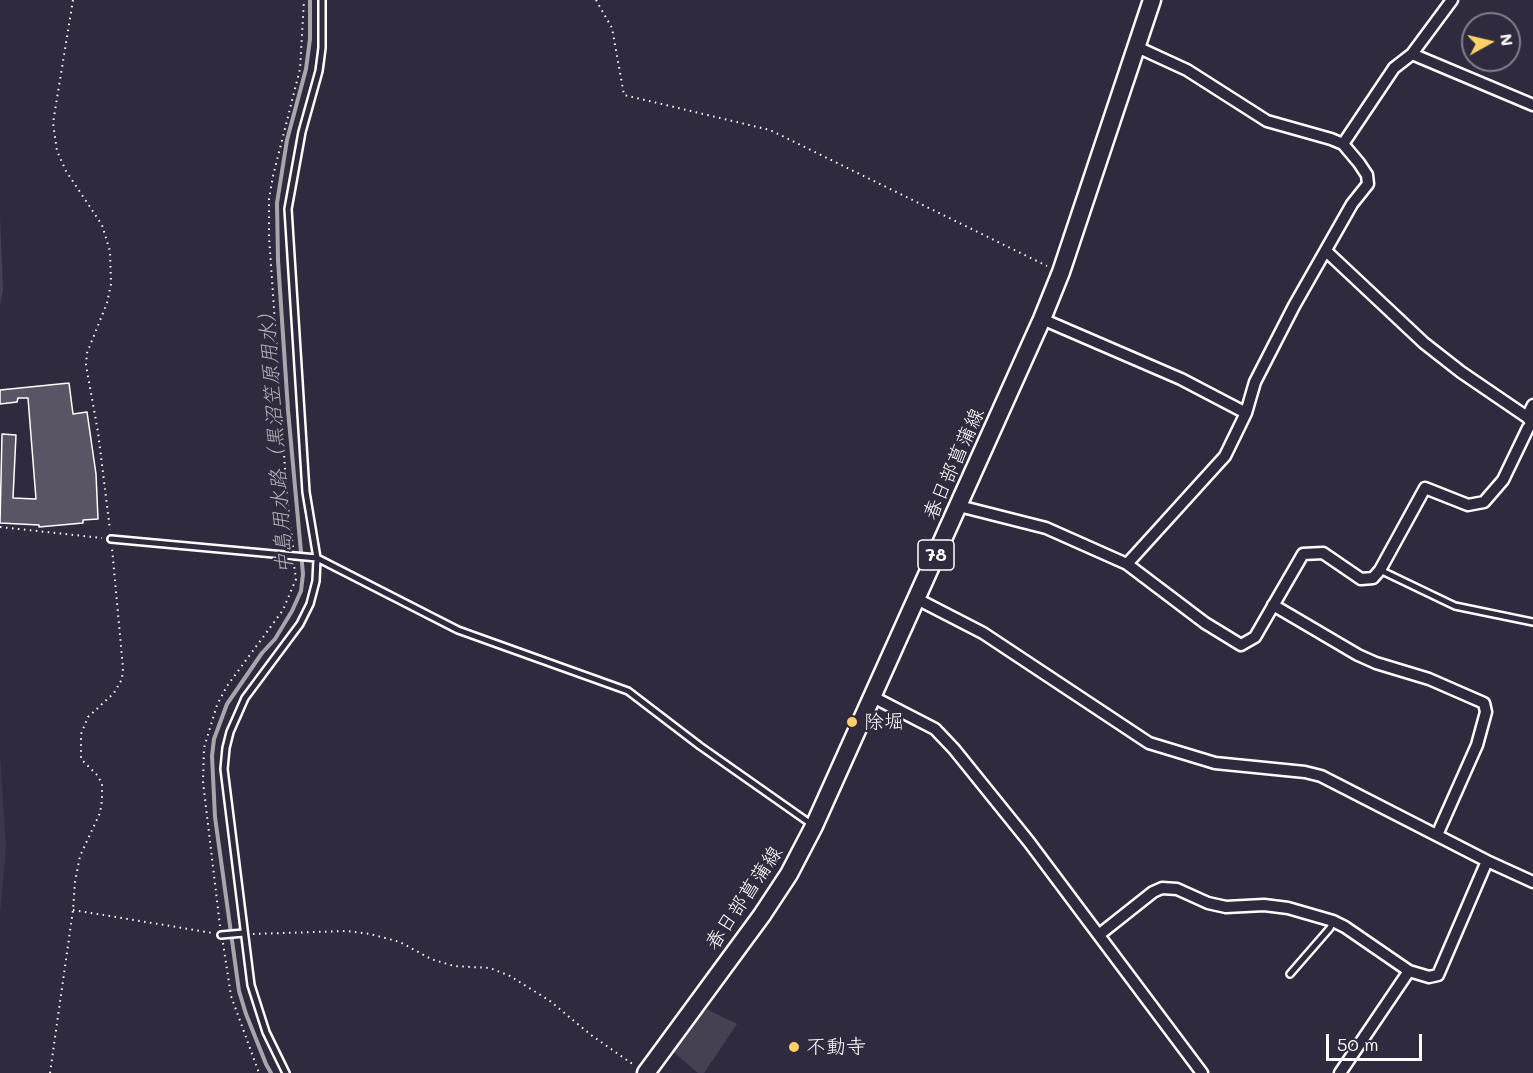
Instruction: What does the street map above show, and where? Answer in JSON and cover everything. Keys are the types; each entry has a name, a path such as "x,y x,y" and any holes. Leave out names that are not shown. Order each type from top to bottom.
{"main road":[{"name":"春日部菖蒲線","path":"646,1073 762,915 789,874 814,826 1042,319 1152,0"}],"street":[{"path":"1343,144 1394,68 1412,54 1452,0"},
{"path":"1127,564 1225,456 1246,412 1255,382 1294,306 1352,204 1368,184 1367,175 1343,144 1267,121 1187,70 1137,48"},
{"path":"1412,54 1533,105"},
{"path":"1326,251 1424,343 1531,422"},
{"path":"1042,319 1181,379 1246,412"},
{"path":"959,506 1046,528 1127,564 1205,622 1241,645 1255,637 1303,554 1323,554 1361,579 1373,578 1380,570 1425,488 1468,505 1484,502 1503,480 1531,422 1533,405"},
{"path":"917,599 983,633 1149,743 1215,764 1305,772 1321,776 1533,882"},
{"path":"1273,605 1358,655 1376,663 1429,679 1484,703 1486,712 1477,745 1437,835"},
{"path":"873,697 935,729 954,749 1100,934 1202,1073"},
{"path":"1100,934 1153,891 1162,888 1177,889 1208,903 1226,906 1264,905 1288,908 1334,921 1409,971 1429,977 1438,975 1487,861"},
{"path":"1340,1073 1409,971"}],"lane":[{"path":"286,1073 273,1049 251,985 241,933 224,769 226,748 237,714 245,698 300,624 314,588 314,558 306,492 288,209 302,132 321,61 322,0"},
{"path":"111,539 314,558 458,630 628,692 814,826"},
{"path":"1380,570 1455,606 1533,622"},
{"path":"1290,974 1334,921"},
{"path":"223,935 241,933"}],"path":[{"path":"50,1073 75,882 80,856 100,813 102,800 102,784 98,776 81,759 81,734 88,717 114,693 123,679 111,539 98,432 86,365 87,353 107,303 111,285 110,250 102,225 66,171 57,151 53,123 73,0"},
{"path":"596,0 612,28 624,95 770,130 1060,272"},
{"path":"0,527 111,539"},
{"path":"73,910 223,935"},
{"path":"241,933 259,935 346,931 370,934 400,942 431,959 453,966 490,968 510,976 550,1001 591,1035 646,1073"}],"shaded area":[{"path":"0,216 3,290 0,305"},
{"path":"0,755 6,847 0,914"},
{"path":"702,1007 737,1024 704,1073 698,1073 670,1049"}],"building":[{"path":"69,383 73,414 87,412 96,474 98,519 83,520 83,523 39,527 39,525 0,523 2,434 16,435 13,498 36,499 28,398 18,398 17,402 0,404 0,390"}],"waterway":[{"name":"中島用水路（黒沼笠原用水）","path":"271,1073 246,1014 239,991 215,817 212,756 214,739 227,704 262,653 275,639 301,591 303,574 288,410 278,260 277,203 287,140 306,69 310,39 310,0"}],"place":[{"name":"除堀","path":"852,722"},
{"name":"不動寺","path":"794,1047"}]}
